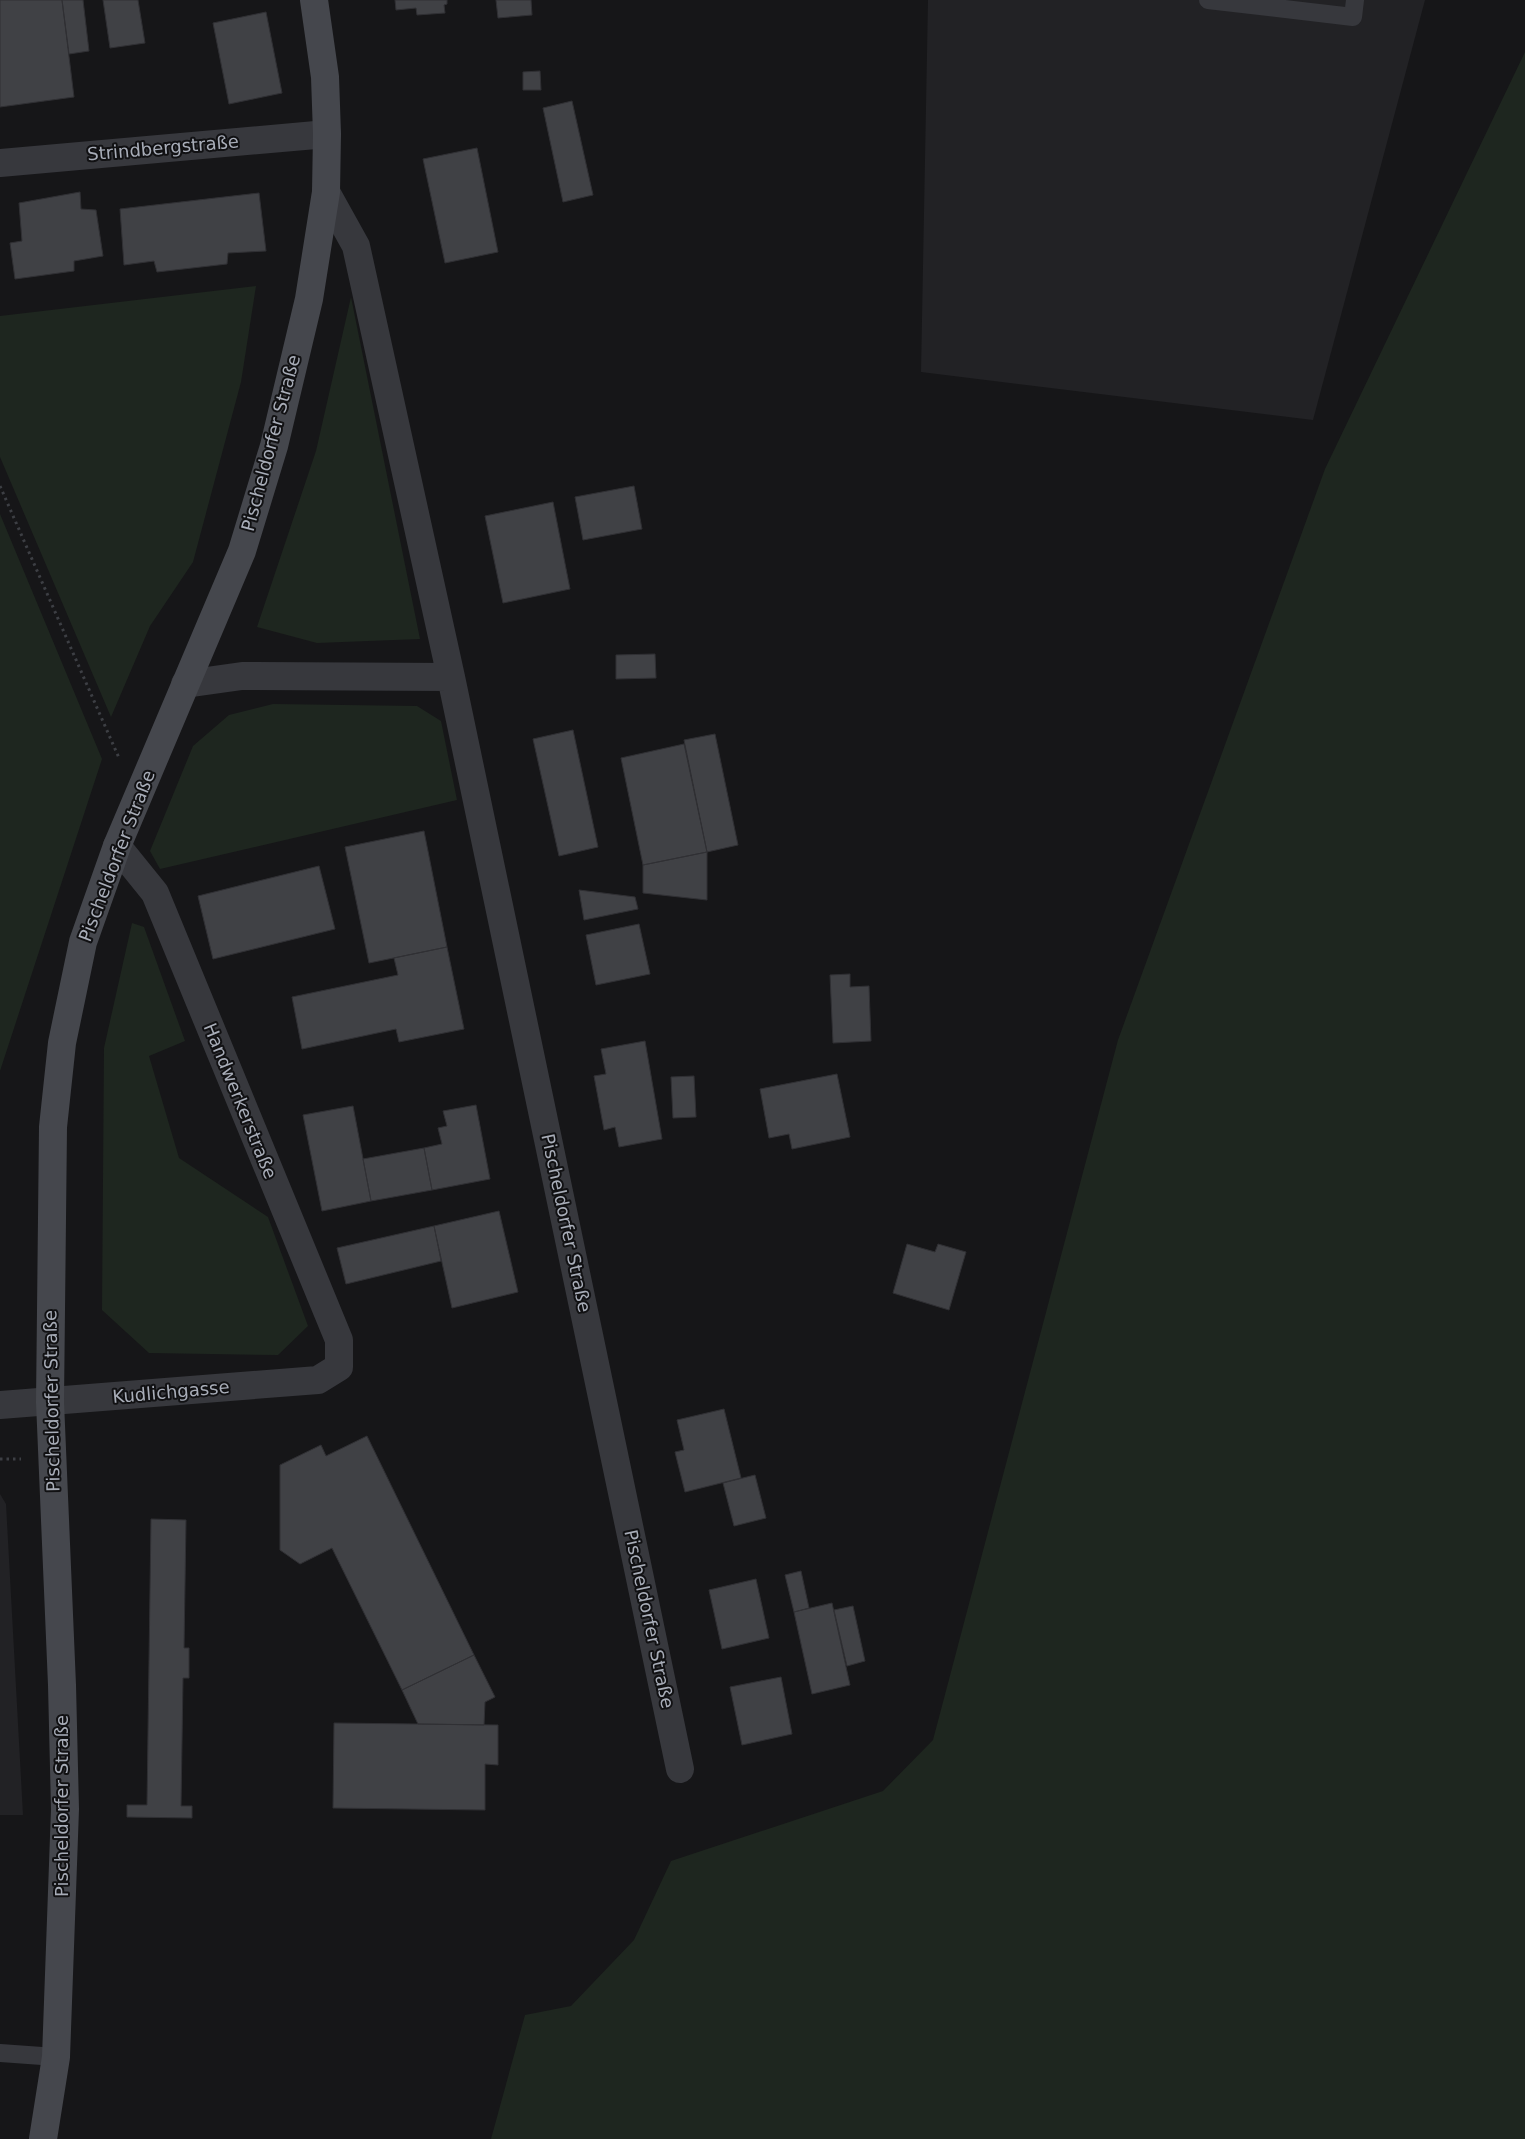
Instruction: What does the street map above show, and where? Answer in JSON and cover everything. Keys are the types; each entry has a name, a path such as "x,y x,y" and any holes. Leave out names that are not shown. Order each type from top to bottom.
{"main road":[{"name":"Pischeldorfer Straße","path":"43,2139 56,2057 65,1809 62,1685 50,1402 53,1127 62,1043 84,942 117,846 242,551 274,446 309,299 326,192 327,134 325,77 314,0"}],"street":[{"name":"Strindbergstraße","path":"0,163 327,134"},
{"name":"Pischeldorfer Straße","path":"326,192 356,246 451,677 680,1769"},
{"path":"185,684 242,676 451,677"},
{"name":"Handwerkerstraße","path":"117,846 155,893 339,1340 339,1367"},
{"name":"Kudlichgasse","path":"0,1405 318,1380 339,1367"}],"lane":[{"path":"1208,0 1353,17 1355,0"},
{"path":"0,2053 56,2057"}],"path":[{"path":"0,486 137,800"}],"shaded area":[{"path":"928,0 1425,0 1313,420 921,372"},
{"path":"1525,52 1525,2139 491,2139 525,2015 571,2006 634,1940 671,1861 883,1791 933,1740 1118,1040 1325,469"},
{"path":"256,286 241,382 193,562 150,626 111,717 0,457 0,316"},
{"path":"351,297 420,639 317,643 257,627 316,451"},
{"path":"0,514 102,759 0,1071"},
{"path":"273,704 417,706 441,721 457,800 160,869 150,851 193,746 229,715"},
{"path":"132,923 144,927 185,1041 149,1056 179,1158 268,1217 308,1326 278,1355 149,1353 102,1310 104,1048"},
{"path":"0,1494 6,1504 23,1815 0,1815"}],"building":[{"path":"0,0 62,0 74,97 0,107"},
{"path":"62,0 83,0 89,51 69,54"},
{"path":"103,0 138,0 145,43 110,48"},
{"path":"395,0 447,0 447,4 444,5 445,13 417,15 416,8 396,10"},
{"path":"496,0 531,0 532,15 498,18"},
{"path":"266,12 282,93 229,104 213,23"},
{"path":"540,71 541,90 523,90 523,72"},
{"path":"572,101 593,195 563,202 543,108"},
{"path":"477,148 498,252 445,263 423,159"},
{"path":"80,192 81,209 96,210 103,256 74,261 74,271 15,279 10,243 22,241 19,203"},
{"path":"259,193 266,251 228,253 227,264 157,272 154,261 124,265 120,209"},
{"path":"634,486 642,529 583,540 575,497"},
{"path":"553,502 570,589 503,603 485,516"},
{"path":"655,654 656,678 616,679 616,655"},
{"path":"573,730 598,847 559,856 533,739"},
{"path":"715,734 738,845 707,852 684,740"},
{"path":"684,744 707,852 643,865 621,758"},
{"path":"424,831 447,947 369,963 345,847"},
{"path":"707,852 707,900 643,893 643,865"},
{"path":"319,866 335,929 213,959 198,896"},
{"path":"579,890 635,897 638,909 584,920"},
{"path":"639,924 650,974 596,985 586,935"},
{"path":"447,947 464,1029 399,1042 396,1029 302,1049 292,997 398,975 394,958"},
{"path":"850,974 850,987 869,986 871,1041 833,1043 830,975"},
{"path":"645,1041 662,1139 619,1147 615,1127 604,1130 594,1076 606,1074 601,1049"},
{"path":"837,1074 850,1137 792,1149 789,1134 769,1138 760,1089"},
{"path":"694,1076 696,1117 673,1118 671,1077"},
{"path":"476,1105 490,1179 432,1190 424,1148 442,1144 438,1128 447,1126 443,1111"},
{"path":"353,1106 371,1201 322,1211 303,1115"},
{"path":"424,1148 432,1190 371,1201 363,1159"},
{"path":"499,1211 518,1292 452,1308 434,1226"},
{"path":"434,1226 441,1261 346,1284 337,1248"},
{"path":"907,1244 935,1252 938,1244 966,1252 949,1310 893,1293"},
{"path":"724,1409 741,1478 685,1492 675,1452 684,1450 677,1420"},
{"path":"367,1436 474,1655 402,1690 332,1548 300,1564 280,1550 280,1465 321,1445 326,1456"},
{"path":"755,1475 766,1518 734,1526 723,1483"},
{"path":"151,1519 186,1520 184,1648 189,1648 189,1678 183,1678 181,1806 192,1806 192,1818 127,1817 127,1805 147,1805"},
{"path":"801,1571 809,1608 794,1612 785,1575"},
{"path":"756,1579 769,1638 722,1649 709,1590"},
{"path":"832,1603 850,1685 812,1694 794,1612"},
{"path":"853,1606 865,1661 847,1666 834,1610"},
{"path":"474,1655 495,1697 485,1702 484,1725 418,1724 402,1690"},
{"path":"781,1677 792,1734 742,1745 730,1687"},
{"path":"334,1723 498,1725 498,1765 485,1764 485,1810 333,1808"}]}
